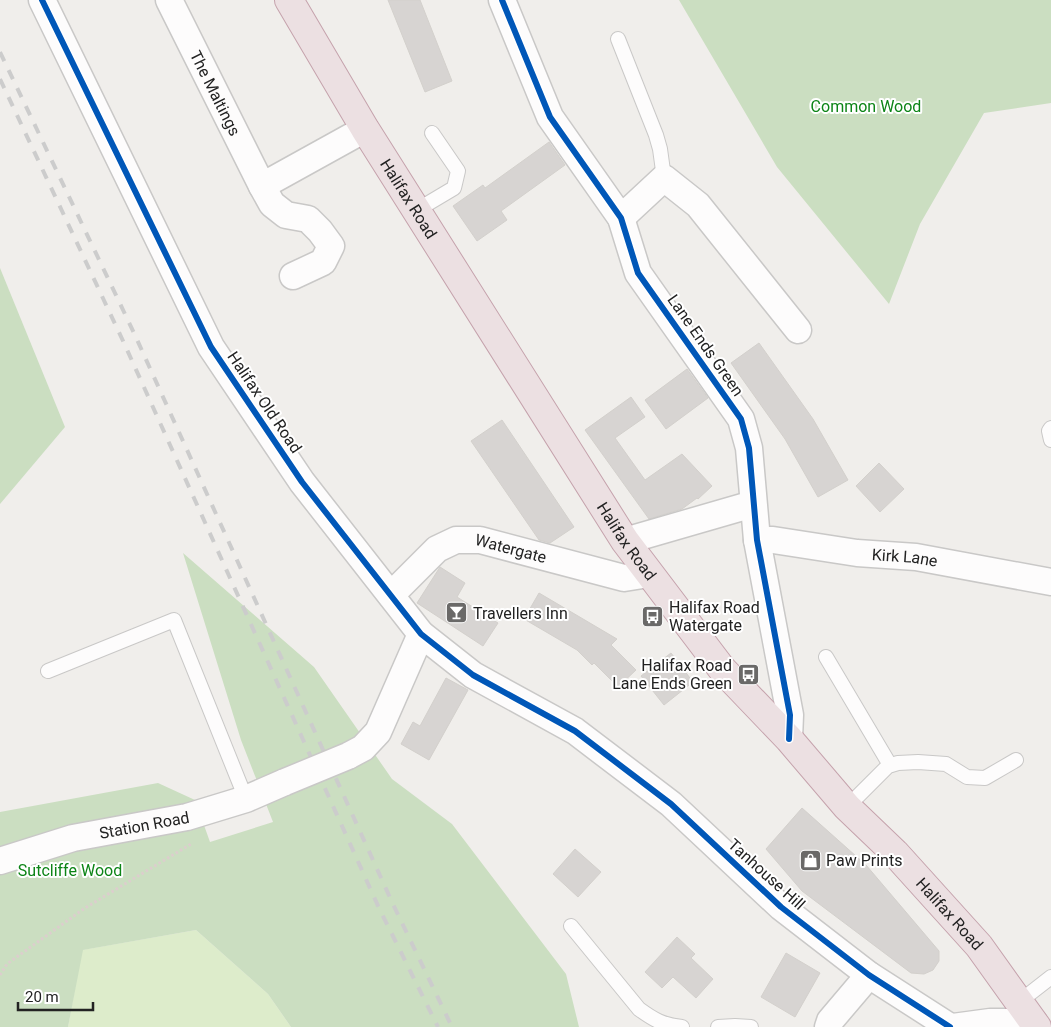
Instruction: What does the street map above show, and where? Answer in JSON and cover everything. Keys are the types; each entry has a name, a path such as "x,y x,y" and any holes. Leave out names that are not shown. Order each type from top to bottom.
{"highway":[{"name":"Halifax Road","path":"289,0 416,210 625,541 649,574 722,669 789,739 847,807 895,853 979,946 1030,1017"}],"street":[{"name":"Halifax Old Road","path":"42,0 211,347 302,482 421,634 473,675 574,731"},
{"name":"The Maltings","path":"169,0 272,204 286,215 308,218 331,246 323,262 293,276"},
{"name":"Lane Ends Green","path":"502,0 550,117 621,218 638,273 741,419 749,448 757,540 790,715 789,739"},
{"path":"262,186 365,128"},
{"path":"621,218 664,178 698,206 798,330"},
{"path":"625,541 753,504"},
{"name":"Watergate","path":"391,595 437,549 456,540 480,540 624,578 649,574"},
{"name":"Kirk Lane","path":"757,540 774,540 857,553 916,557 1051,582"},
{"name":"Station Road","path":"0,861 73,838 187,817 246,799 363,748 378,732 421,634"},
{"name":"Tanhouse Hill","path":"574,731 671,804 781,908 869,975 951,1027 1030,1017"},
{"path":"828,1027 830,1021 869,975"}],"lane":[{"path":"618,39 656,135 664,178"},
{"path":"416,210 454,188 457,179 458,171 432,133"},
{"path":"1051,428 1049,431 1051,440"},
{"path":"48,671 174,620 246,799"},
{"path":"826,657 890,765"},
{"path":"847,807 890,765 918,762 946,764 967,777 985,778 1016,760"},
{"path":"571,926 639,1009 669,1026 682,1027"},
{"path":"1030,1017 1051,977"},
{"path":"718,1027 751,1027"}],"path":[{"path":"0,975 7,964 85,908 192,844 187,817"}],"green space":[{"name":"Common Wood","path":"679,0 1051,0 1051,103 984,113 920,224 889,304 777,167"},
{"path":"0,268 65,427 0,504"},
{"name":"Sutcliffe Wood","path":"183,553 314,667 392,779 452,824 566,974 579,1027 291,1027 268,994 196,930 83,950 68,1027 0,1027 0,812 158,783 195,800 210,842 273,822 241,740"},
{"path":"196,930 268,994 291,1027 68,1027 82,950"}],"building":[{"path":"388,0 420,0 452,81 425,92"},
{"path":"549,142 565,165 501,211 507,220 477,241 453,206 483,185 485,188"},
{"path":"759,343 813,419 848,480 818,497 785,439 731,363"},
{"path":"687,369 708,398 666,429 645,400"},
{"path":"631,397 645,417 615,438 645,480 682,454 712,486 698,499 682,509 649,519 585,430"},
{"path":"502,420 574,527 550,543 539,540 471,441"},
{"path":"879,463 904,489 880,512 856,486"},
{"name":"Travellers Inn","path":"440,567 465,583 457,597 498,623 483,646 417,603"},
{"path":"539,593 617,639 611,645 636,670 618,687 594,663 592,665 577,650 524,619"},
{"path":"671,653 693,682 664,705 641,676"},
{"path":"446,678 468,690 429,760 401,744 413,722 420,726"},
{"path":"802,808 866,865 939,951 939,961 933,970 924,974 911,973 802,891 766,849"},
{"path":"575,849 601,872 578,897 553,874"},
{"path":"677,937 695,954 691,958 713,979 696,998 673,977 662,988 645,972"},
{"path":"786,953 820,973 795,1017 761,997"}],"railway":[{"path":"0,52 134,333 392,902 452,1027"},
{"path":"0,79 124,343 379,908 438,1027"}],"cycle path":[{"path":"42,0 211,347 302,482 421,634 473,675 575,731 671,804 781,907 869,975 950,1027"},
{"path":"502,0 550,117 621,218 638,273 741,419 749,448 757,540 790,715 789,739"}],"place":[{"name":"Travellers Inn","path":"457,613"},
{"name":"Halifax Road Watergate","path":"653,616"},
{"name":"Halifax Road Lane Ends Green","path":"748,674"},
{"name":"Paw Prints","path":"810,860"}]}
